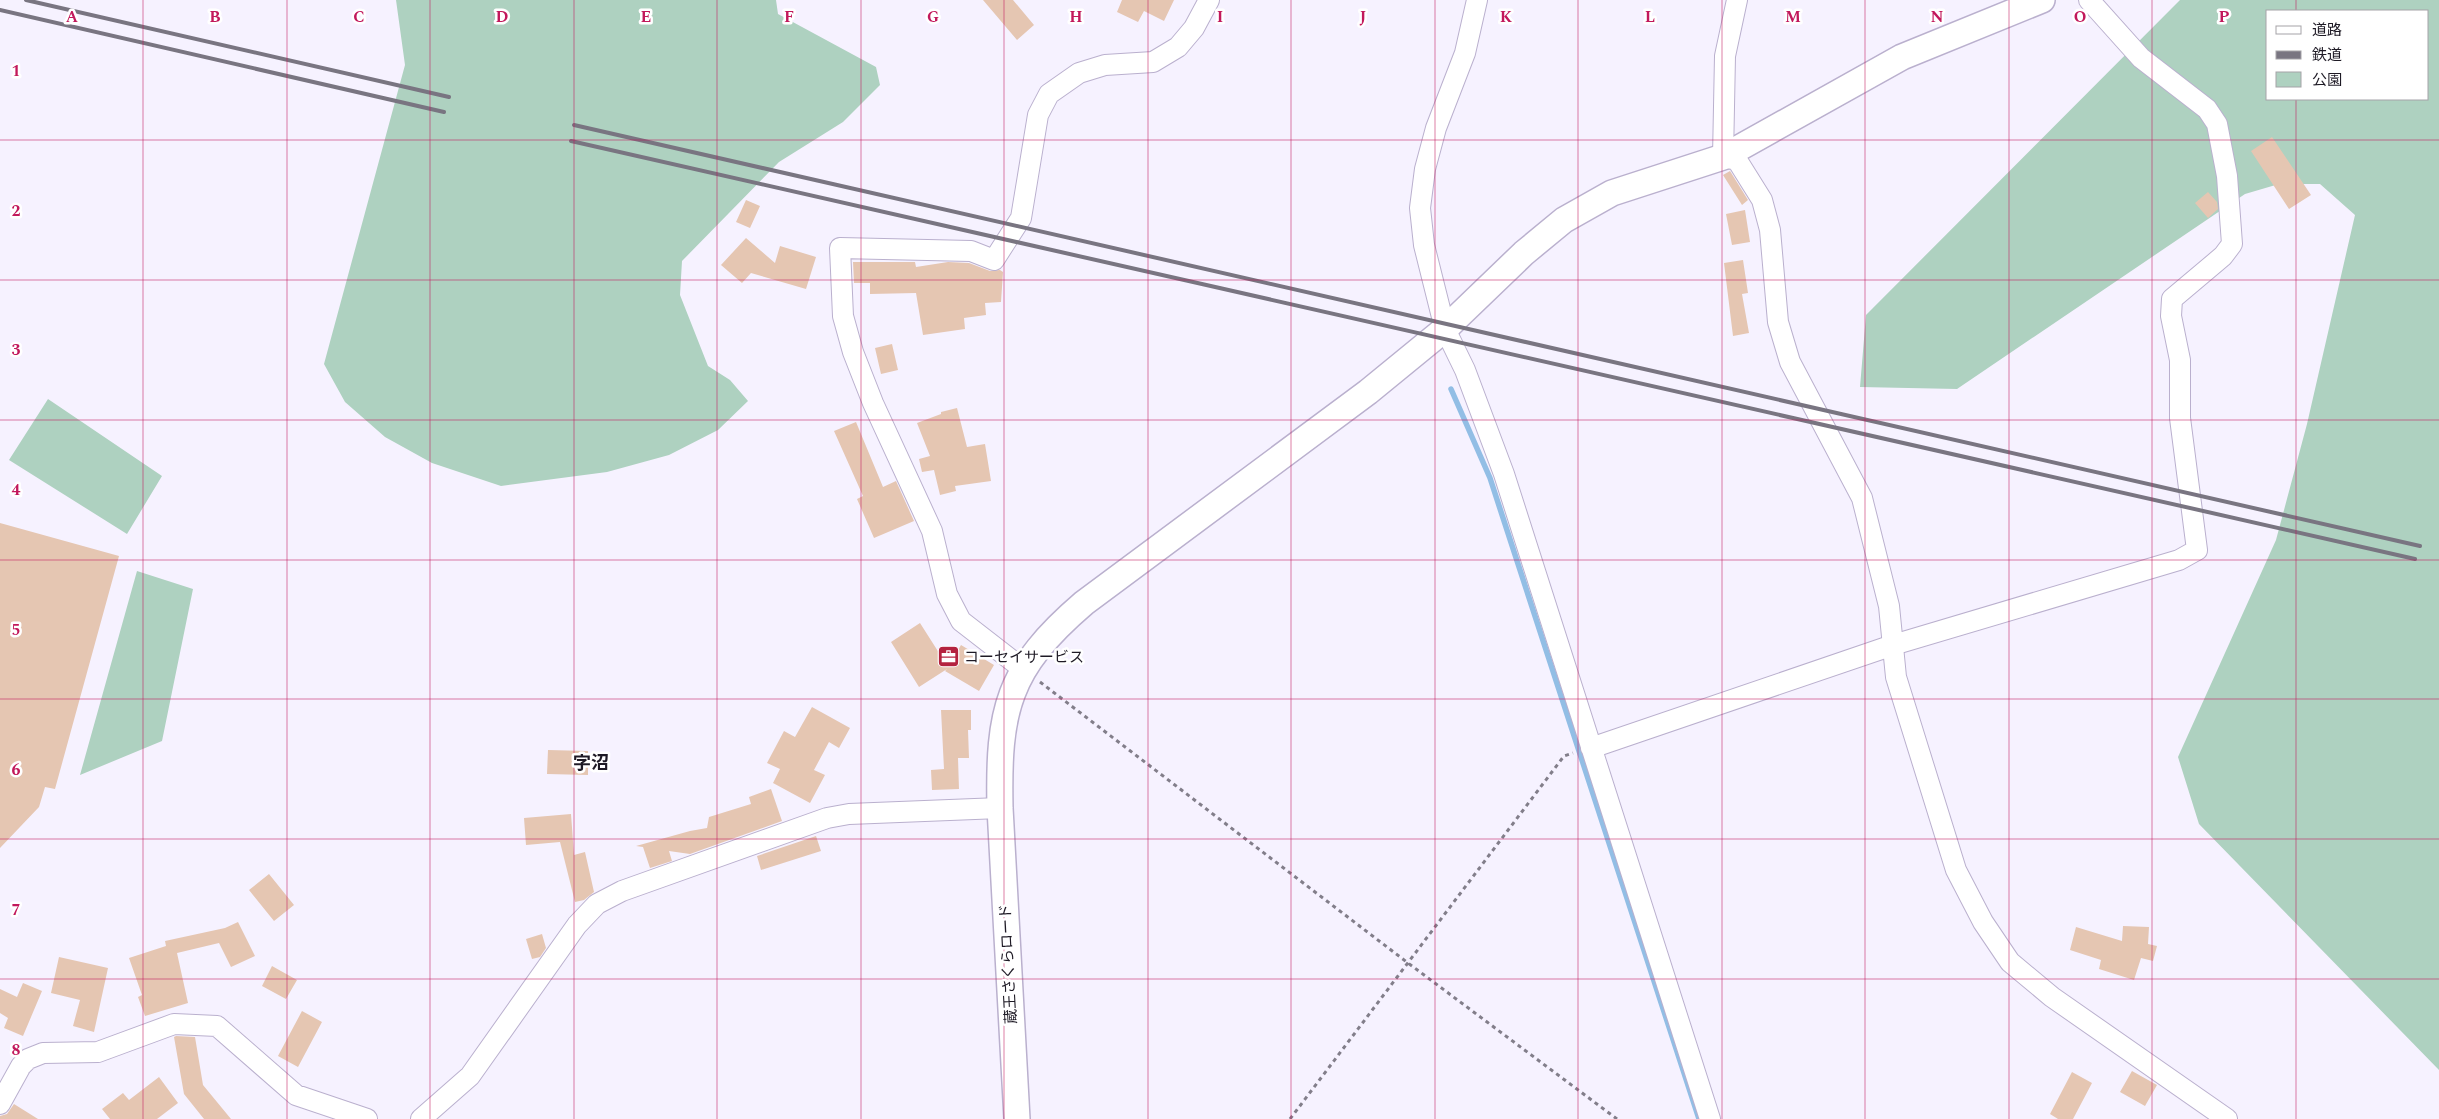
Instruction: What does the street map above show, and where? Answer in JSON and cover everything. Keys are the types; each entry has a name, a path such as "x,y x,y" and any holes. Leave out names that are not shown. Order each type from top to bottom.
{"street":[{"path":"1023,669 961,621 948,594 932,531 873,403 853,352 843,316 840,248 970,251 994,260 1021,218 1038,115 1049,94 1079,73 1106,66 1153,62 1178,48 1194,28 1208,0"},
{"path":"1477,0 1465,53 1436,128 1425,169 1420,208 1424,245 1445,329 1466,370 1504,474 1582,751 1710,1119"},
{"path":"1737,0 1725,56 1723,157 1737,160 1762,200 1770,230 1778,322 1790,362 1862,498 1889,606 1896,677 1956,870 1983,922 2010,962 2052,997 2227,1119"},
{"name":"蔵王さくらロード","path":"1017,1119 999,763 1002,730 1010,697 1023,669 1050,635 1084,603 1368,392 1445,329 1524,253 1564,220 1612,193 1723,157 1902,58 2042,0"},
{"path":"1582,751 1893,644 2179,560 2197,550 2180,418 2180,360 2171,316 2172,299 2223,256 2232,244 2227,176 2217,124 2207,109 2141,58 2089,0"},
{"path":"421,1119 470,1076 577,925 597,904 622,891 834,817 849,814 1000,808"},
{"path":"0,1104 21,1066 28,1059 42,1053 98,1052 174,1024 217,1026 296,1095 367,1119"}],"path":[{"path":"1023,669 1408,963 1617,1119"},
{"path":"1290,1119 1564,756 1582,751"}],"green space":[{"path":"396,0 776,0 778,14 876,67 880,85 843,122 779,162 682,261 680,295 708,366 730,380 748,401 718,430 669,455 607,472 501,486 432,463 385,437 345,402 324,364 405,65"},
{"path":"2180,0 2439,0 2439,1070 2199,824 2178,757 2276,540 2307,424 2355,215 2320,184 2279,184 2245,194 1957,389 1860,387 1866,315"},
{"path":"48,399 162,476 127,534 9,460"},
{"path":"137,571 193,589 162,741 80,775"}],"building":[{"path":"983,0 1013,0 1034,25 1017,40"},
{"path":"1122,0 1174,0 1164,21 1144,11 1138,22 1117,12"},
{"path":"2272,137 2311,195 2289,209 2251,151"},
{"path":"1730,171 1748,200 1742,205 1723,175"},
{"path":"2208,192 2217,202 2218,209 2208,218 2195,203"},
{"path":"746,200 760,206 750,228 736,222"},
{"path":"1745,210 1750,242 1732,245 1726,214"},
{"path":"746,238 775,263 780,246 816,257 806,289 751,273 742,283 721,265"},
{"path":"1743,260 1748,293 1742,294 1749,333 1733,336 1724,263"},
{"path":"853,262 915,262 916,267 948,262 969,263 990,271 1000,270 1003,272 1001,302 985,303 986,315 964,318 965,329 923,335 916,293 870,294 870,283 854,283"},
{"path":"892,344 898,370 881,374 875,348"},
{"path":"957,408 967,447 985,444 991,481 955,486 956,491 940,495 934,470 922,472 919,459 930,456 917,423 941,414 941,412"},
{"path":"856,422 883,487 896,481 914,521 874,538 857,499 863,496 834,431"},
{"path":"0,523 119,556 55,789 45,787 39,807 0,848"},
{"path":"920,623 948,667 961,645 994,665 979,691 945,671 947,669 919,687 891,642"},
{"path":"812,707 850,728 839,748 829,742 814,770 825,775 810,803 773,783 780,769 767,763 784,731 795,737"},
{"path":"941,710 971,710 971,730 968,730 969,758 958,758 959,789 932,790 931,770 944,769"},
{"path":"548,750 588,751 588,775 547,774"},
{"path":"771,789 782,821 690,854 669,851 672,861 650,868 643,847 636,846 707,828 709,817 751,804 749,797"},
{"path":"571,814 574,855 585,852 594,892 584,900 575,902 560,842 526,845 524,818"},
{"path":"816,836 821,851 761,870 757,856"},
{"path":"269,874 294,905 274,921 249,890"},
{"path":"238,922 255,956 231,967 219,943 177,953 188,1003 145,1016 138,997 142,995 129,958 166,946 165,941 225,928"},
{"path":"2123,926 2149,927 2148,944 2157,946 2153,961 2141,958 2134,980 2099,969 2101,960 2070,950 2076,927 2122,941"},
{"path":"542,934 546,948 540,957 532,959 526,939"},
{"path":"59,957 108,968 94,1032 73,1026 80,1000 51,993"},
{"path":"272,966 297,980 286,999 262,986"},
{"path":"23,983 42,991 23,1036 4,1028 8,1018 0,1013 0,989 17,997"},
{"path":"302,1011 322,1022 298,1067 278,1056"},
{"path":"174,1037 195,1037 203,1085 231,1119 204,1119 184,1094"},
{"path":"2132,1071 2157,1085 2145,1106 2120,1092"},
{"path":"2072,1072 2092,1083 2073,1119 2058,1119 2050,1114"},
{"path":"159,1077 178,1103 157,1119 110,1119 102,1109 123,1093 129,1100"},
{"path":"14,1104 38,1119 0,1119 0,1116 7,1114"}],"waterway":[{"path":"1451,389 1490,478 1699,1119"}],"railway":[{"path":"26,0 449,97"},
{"path":"0,10 444,112"},
{"path":"574,125 2420,546"},
{"path":"571,141 2415,559"}],"place":[{"name":"コーセイサービス","path":"948,657"}],"district":[{"name":"字沼","path":"591,763"}]}
